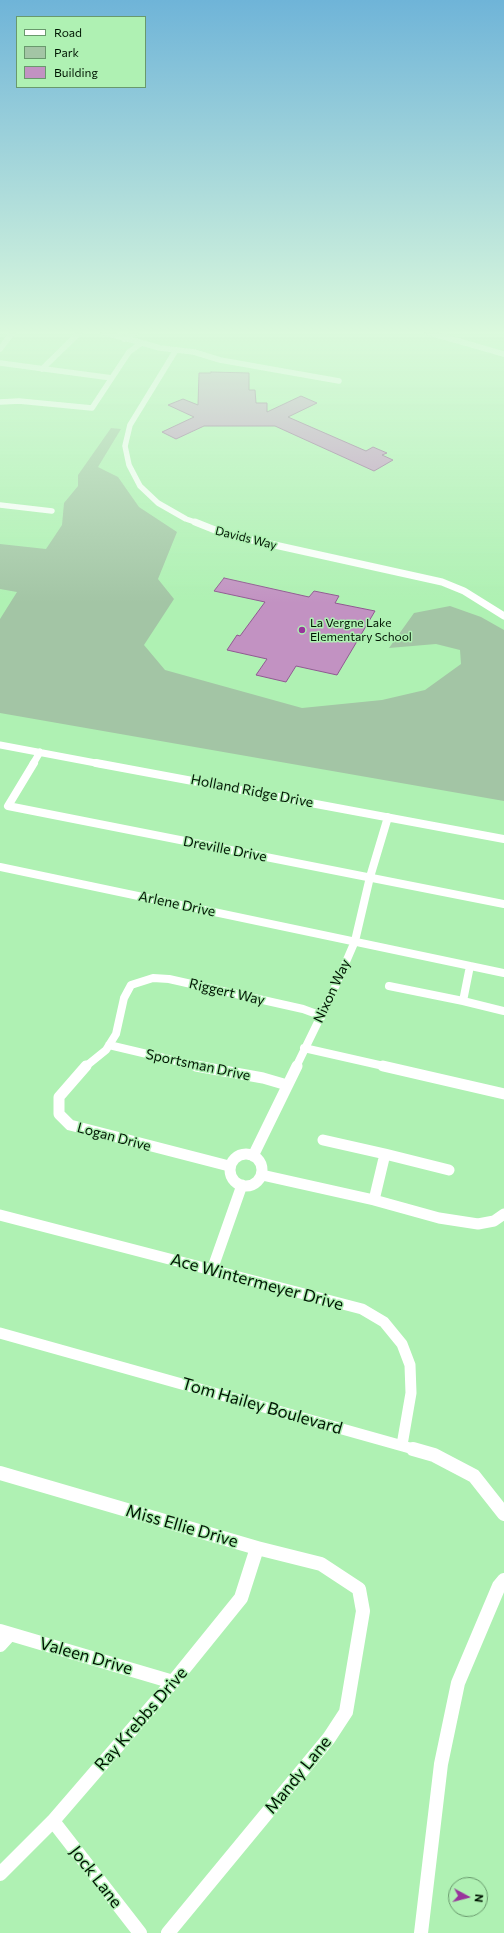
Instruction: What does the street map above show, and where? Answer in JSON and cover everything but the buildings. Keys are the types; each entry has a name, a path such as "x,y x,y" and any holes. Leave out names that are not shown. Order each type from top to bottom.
{"street":[{"name":"Davids Way","path":"132,422 125,446 129,465 140,486 158,503 186,519 225,534 442,582 464,591 504,616"},
{"path":"0,505 52,511"},
{"name":"Holland Ridge Drive","path":"0,745 504,839"},
{"name":"Dreville Drive","path":"40,752 8,806 504,904"},
{"name":"Nixon Way","path":"253,1156 304,1048 322,1016 355,941 370,877 388,817"},
{"name":"Arlene Drive","path":"0,867 355,941 504,974"},
{"path":"463,1002 470,966"},
{"name":"Riggert Way","path":"132,986 153,978 169,980 303,1009 322,1016"},
{"name":"Logan Drive","path":"132,986 124,998 116,1034 106,1050 91,1061 69,1083 58,1097 59,1114 70,1125 84,1130 230,1166"},
{"path":"389,986 504,1011"},
{"name":"Sportsman Drive","path":"109,1045 188,1065 262,1078 287,1085"},
{"path":"304,1048 504,1094"},
{"path":"323,1140 449,1170"},
{"path":"374,1200 386,1154"},
{"path":"244,1155 253,1156 260,1161 262,1165 262,1175 256,1183 242,1185 231,1178 230,1166 234,1159 244,1155"},
{"path":"262,1175 374,1200 439,1218 478,1224 494,1221 504,1214"},
{"path":"212,1270 242,1185"},
{"name":"Ace Wintermeyer Drive","path":"0,1215 362,1309 384,1322 402,1344 410,1366 411,1393 402,1445"},
{"name":"Tom Hailey Boulevard","path":"0,1333 434,1455 474,1476 504,1514"},
{"name":"Miss Ellie Drive","path":"0,1473 257,1548 321,1564 359,1589"},
{"name":"Ray Krebbs Drive","path":"0,1874 53,1821 173,1682 241,1598 257,1548"},
{"path":"420,1933 441,1764 458,1683 499,1586 504,1580"},
{"name":"Mandy Lane","path":"168,1933 329,1738 346,1712 363,1612 359,1589"},
{"path":"0,1645 5,1632"},
{"name":"Valeen Drive","path":"5,1632 173,1682"},
{"name":"Jock Lane","path":"53,1821 140,1933"}],"green space":[{"path":"111,428 121,429 98,467 118,477 139,507 177,532 158,579 174,599 144,645 165,670 302,708 382,700 425,690 461,664 460,650 436,644 389,648 414,613 450,606 481,617 504,630 504,801 0,713 0,619 17,592 0,589 0,544 46,549 62,525 64,503 78,486 78,475"}],"place":[{"name":"La Vergne Lake Elementary School","path":"302,630"}]}
